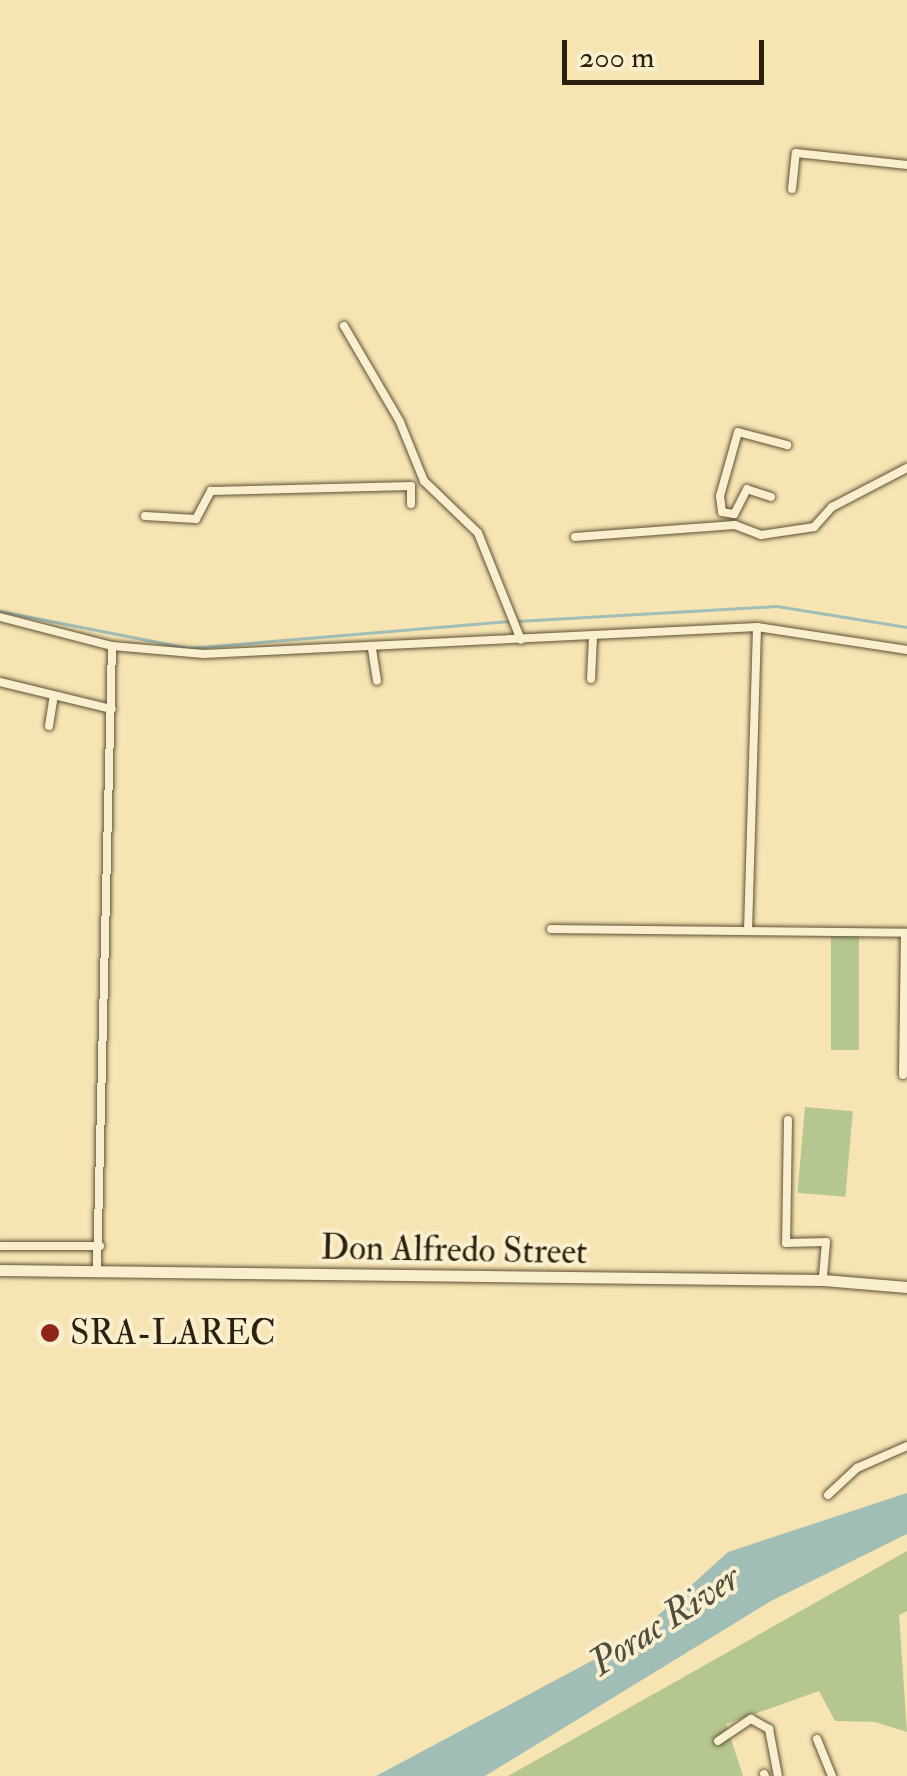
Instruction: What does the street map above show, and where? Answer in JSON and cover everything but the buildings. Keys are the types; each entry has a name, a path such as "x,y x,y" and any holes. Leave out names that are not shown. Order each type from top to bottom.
{"street":[{"path":"792,189 796,153 907,164"},
{"path":"344,326 400,422 424,481 478,533 517,620 521,638"},
{"path":"770,497 747,489 734,514 722,512 720,496 738,432 787,446"},
{"path":"575,537 735,526 761,535 814,527 832,507 907,468"},
{"path":"145,516 196,518 210,491 411,486 411,504"},
{"path":"0,618 112,646 204,654 372,649 757,627 907,650"},
{"path":"748,931 757,627"},
{"path":"591,679 592,636"},
{"path":"97,1272 112,646"},
{"path":"372,649 377,681"},
{"path":"0,682 112,708"},
{"path":"49,726 54,696"},
{"path":"551,929 906,933 904,1074"},
{"path":"788,1120 786,1243 826,1242 823,1280"},
{"path":"0,1246 100,1246"},
{"name":"Don Alfredo Street","path":"0,1270 823,1280 907,1287"},
{"path":"828,1494 856,1468 907,1446"},
{"path":"718,1741 751,1719 770,1729 778,1776"},
{"path":"817,1739 832,1776"}],"green space":[{"path":"831,936 859,936 859,1050 831,1050"},
{"path":"805,1107 853,1111 845,1197 798,1193"},
{"path":"907,1551 907,1611 899,1615 907,1732 875,1722 835,1721 819,1691 726,1724 743,1776 508,1776"}],"water":[{"name":"Porac River","path":"907,1493 907,1534 771,1601 485,1776 376,1776 631,1640 728,1552"}],"waterway":[{"path":"517,621 777,606 907,627"},
{"path":"0,611 189,648 509,621"}],"place":[{"name":"SRA-LAREC","path":"50,1333"}]}
